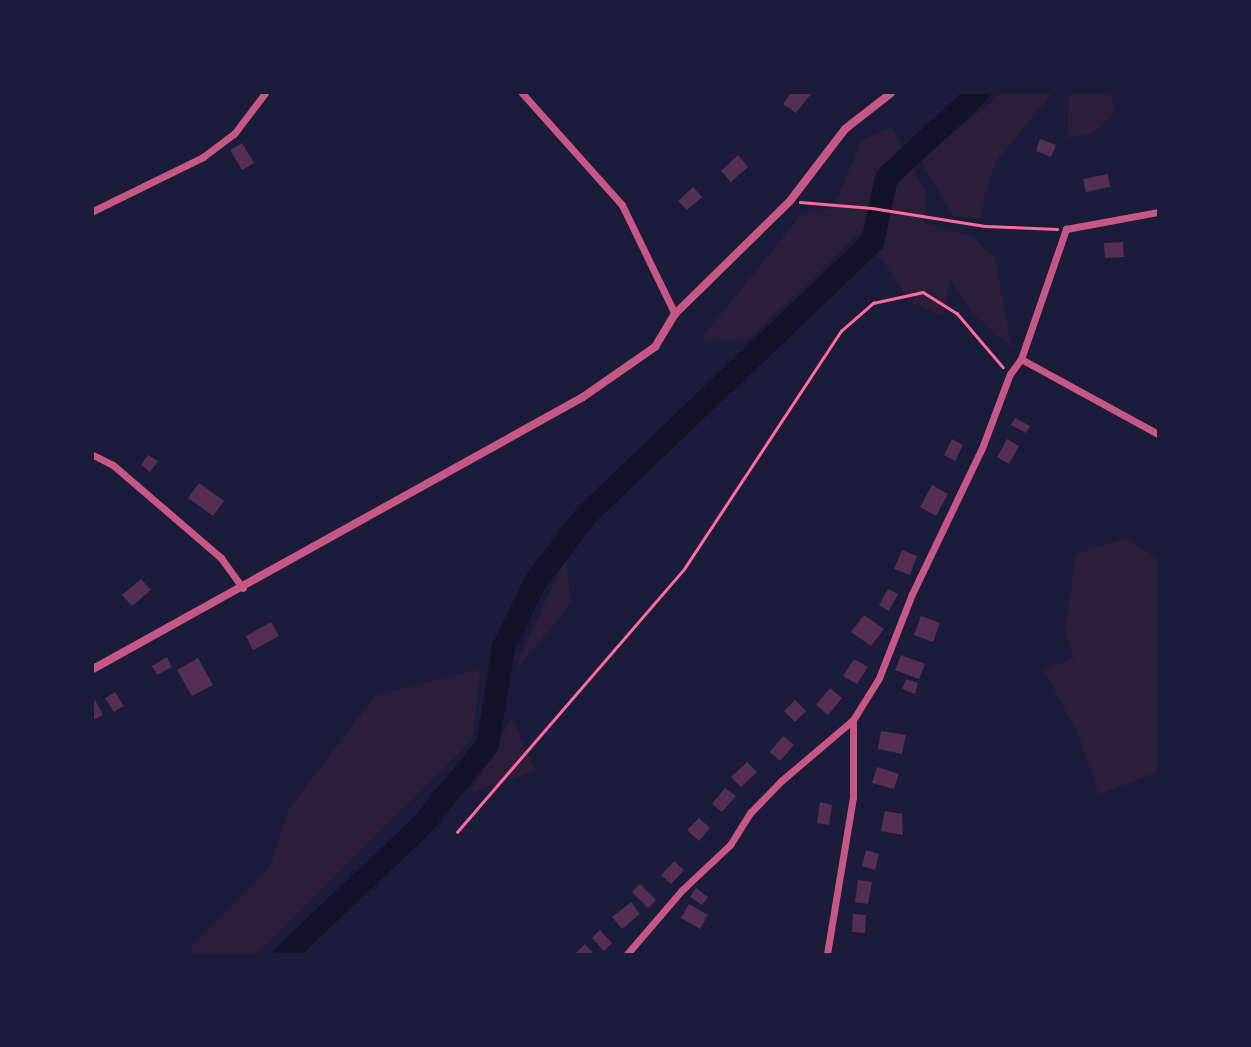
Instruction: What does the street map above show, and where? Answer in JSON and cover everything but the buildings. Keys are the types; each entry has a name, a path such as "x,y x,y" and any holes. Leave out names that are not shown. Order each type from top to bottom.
{"street":[{"path":"93,211 203,157 234,134 265,93"},
{"path":"522,93 622,205 675,314"},
{"path":"93,669 583,397 655,347 675,314 789,201 845,129 891,93"},
{"path":"627,954 682,890 730,845 751,811 773,788 853,720 879,678 912,594 982,448 1010,374 1021,359 1066,229 1158,212"},
{"path":"1021,359 1158,434"},
{"path":"93,455 113,465 170,513 221,558 243,587"},
{"path":"827,954 853,797 853,720"}],"path":[{"path":"789,201 872,208 894,215 985,226 1066,229"},
{"path":"457,832 684,569 841,331 873,303 923,292 957,313 1010,374"}],"shaded area":[{"path":"1002,93 1050,93 1050,96 996,161 979,218 954,217 920,160"},
{"path":"1074,93 1111,93 1115,111 1092,134 1067,138 1069,96"},
{"path":"892,127 926,193 924,223 973,237 995,258 1012,348 970,310 950,280 943,316 910,302 863,230 747,341 701,339 800,216 833,208 862,140"},
{"path":"1127,538 1158,560 1158,772 1099,794 1079,736 1044,670 1074,658 1065,629 1076,554"},
{"path":"566,557 571,604 512,674"},
{"path":"480,669 473,739 255,954 190,954 193,945 270,867 289,809 375,696"},
{"path":"512,718 536,771 470,793"}],"waterway":[{"path":"285,954 421,825 487,745 503,647 535,581 587,513 872,242 886,177 977,93"}]}
